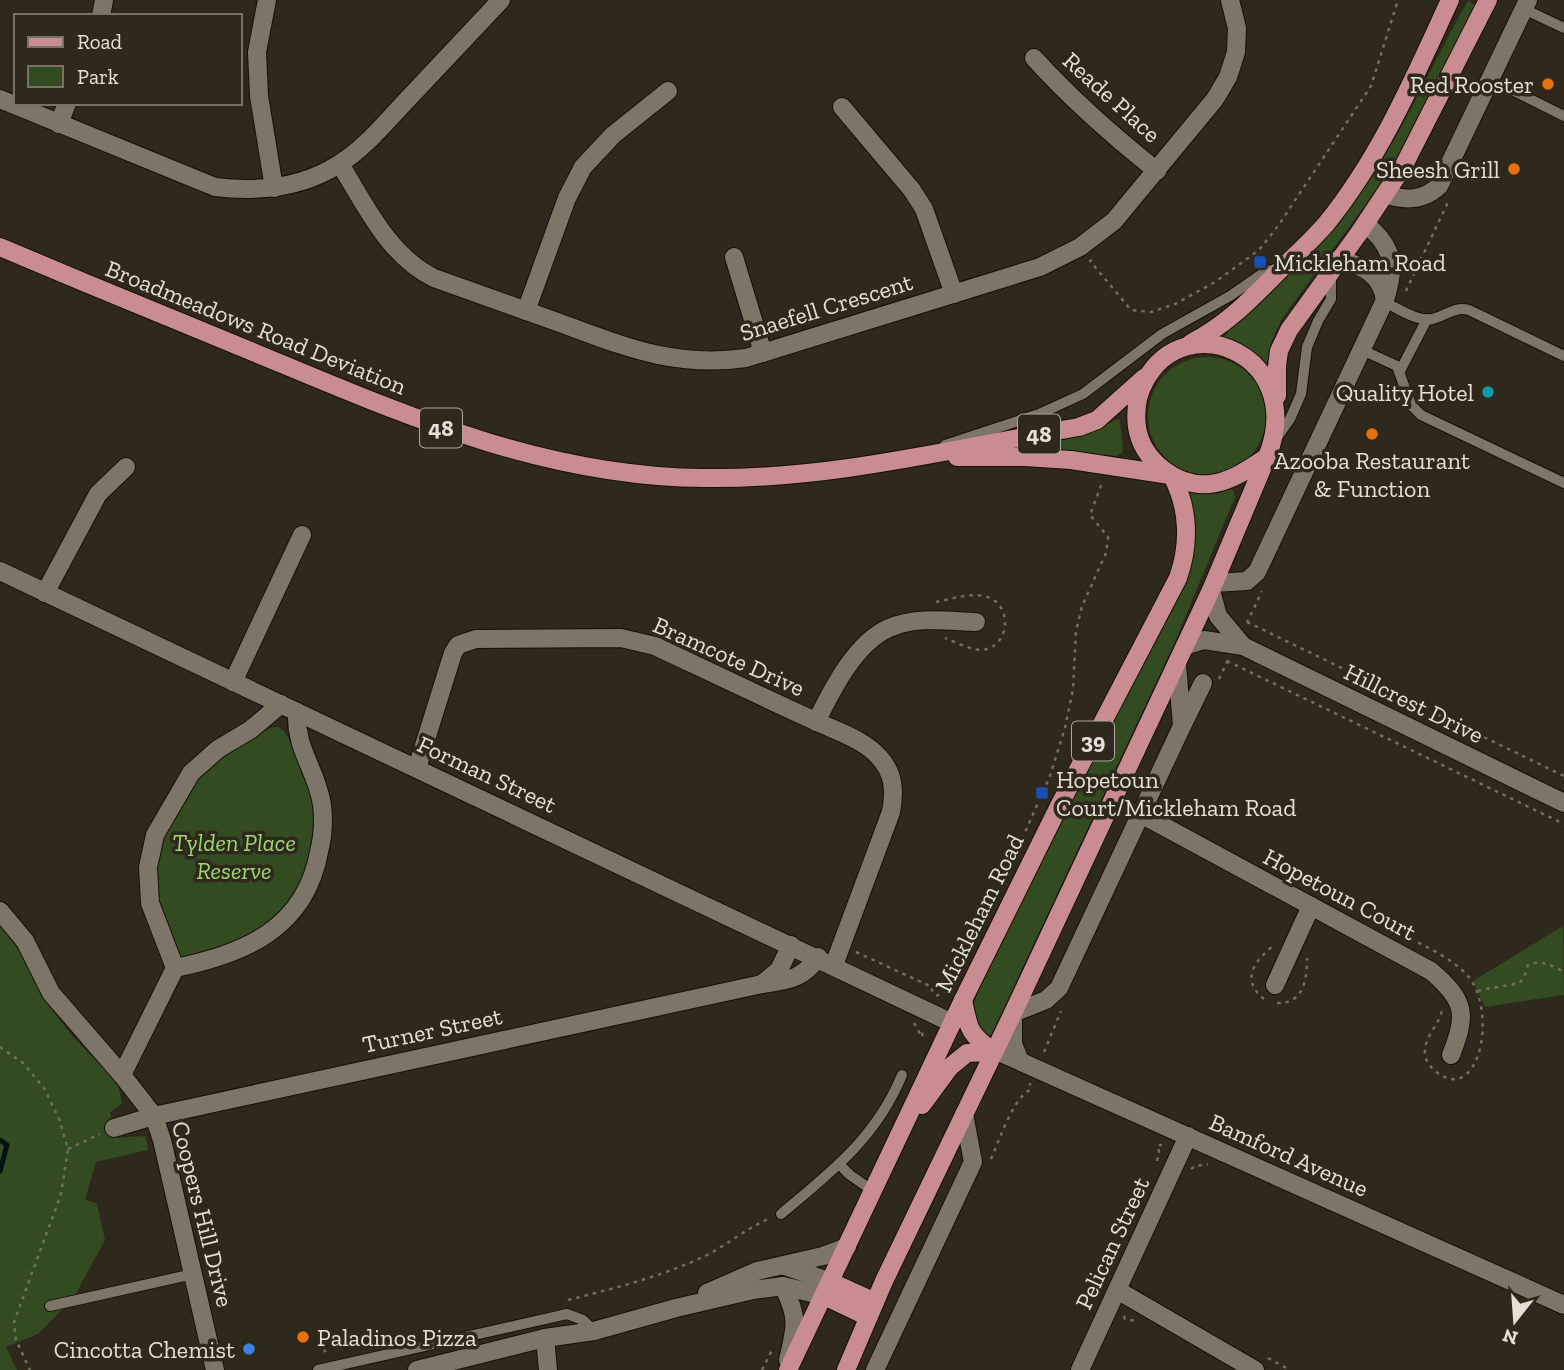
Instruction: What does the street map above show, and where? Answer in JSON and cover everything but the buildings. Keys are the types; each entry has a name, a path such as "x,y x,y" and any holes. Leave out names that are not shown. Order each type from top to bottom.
{"main road":[{"name":"39","path":"1171,475 1155,462 1143,447 1137,428 1136,409 1140,390 1149,373 1162,360 1227,321 1253,299 1325,225 1376,153 1450,0"},
{"name":"39","path":"846,1370 871,1310 1213,587 1270,451 1277,410 1277,366 1284,340 1366,224 1419,138 1488,0"},
{"name":"Broadmeadows Road Deviation","path":"0,247 396,411 466,437 556,462 611,472 705,478 792,475 1079,427 1097,420 1149,373"},
{"name":"39","path":"1179,350 1200,345 1222,346 1243,355 1260,369 1272,388 1277,410"},
{"path":"1171,475 1190,483 1210,484 1227,480 1270,451"},
{"name":"Broadmeadows Road Deviation","path":"911,457 1025,457 1096,463 1171,475"},
{"name":"Mickleham Road","path":"787,1370 963,1000 1059,806 1178,578 1186,550 1187,533 1178,487 1171,475"},
{"path":"963,1000 968,1025 975,1038 994,1052"},
{"path":"898,1139 950,1067 967,1053 994,1052"},
{"path":"827,1289 871,1310"}],"street":[{"path":"267,0 257,52 260,96 274,188"},
{"path":"14,105 215,187 253,190 274,188 319,174 340,164 387,120 501,0"},
{"name":"Snaefell Crescent","path":"340,164 394,248 404,260 434,278 620,345 662,357 712,361 747,358 1040,267 1080,247 1114,221 1215,99 1228,78 1238,41 1230,0"},
{"path":"1385,194 1401,200 1422,197 1439,186 1526,4"},
{"name":"Reade Place","path":"1034,58 1063,91 1116,140 1157,170"},
{"path":"526,311 567,198 583,167 613,135 668,91"},
{"path":"59,124 66,105"},
{"path":"842,107 912,190 924,209 954,295"},
{"path":"1213,587 1247,581 1257,572 1385,301 1391,280 1392,260 1380,237 1366,224"},
{"path":"734,257 763,353"},
{"path":"1335,265 1361,265 1376,276 1384,290 1385,301"},
{"path":"45,593 98,494 126,467"},
{"path":"233,682 302,535"},
{"name":"Forman Street","path":"0,571 952,1023"},
{"name":"Hillcrest Drive","path":"1213,587 1218,616 1242,646"},
{"path":"816,722 859,653 888,628 921,621 976,622"},
{"name":"Bramcote Drive","path":"416,768 453,653 458,645 476,639 606,638 637,640 655,646 816,722 878,755 892,781 894,797 891,812 849,948 826,961"},
{"name":"Hillcrest Drive","path":"1185,646 1204,640 1242,646 1564,803"},
{"path":"1177,664 1182,726"},
{"path":"1020,1061 1013,1044 1013,1013 1046,1000 1059,988 1139,813 1203,683"},
{"path":"122,1075 175,968 150,904 148,867 155,835 191,773 218,749 289,708 298,740 319,791 324,831 317,867 296,908 279,926 255,943 215,960 175,968"},
{"name":"Hopetoun Court","path":"1139,813 1431,971 1448,986 1460,1007 1462,1026 1451,1055"},
{"path":"1275,985 1311,906"},
{"name":"Coopers Hill Drive","path":"0,911 25,942 51,993 154,1116 162,1140 215,1370"},
{"path":"762,984 779,970 791,945"},
{"name":"Turner Street","path":"114,1128 154,1116 792,979 826,961"},
{"name":"Bamford Avenue","path":"994,1052 1020,1061 1564,1305"},
{"path":"875,1370 973,1162 964,1114"},
{"name":"Pelican Street","path":"1080,1370 1188,1136"},
{"path":"676,1308 757,1271 823,1256 847,1247"},
{"path":"782,1265 827,1289"},
{"path":"417,1370 545,1338 594,1331 753,1290 783,1286 827,1289"},
{"path":"783,1286 797,1322 787,1370"},
{"path":"1117,1290 1255,1370"},
{"path":"545,1338 548,1370"}],"lane":[{"path":"1526,4 1564,28"},
{"path":"1490,79 1564,116"},
{"path":"1270,451 1290,419 1301,394 1307,347 1331,299 1335,265"},
{"path":"911,457 1039,414 1073,399 1099,383 1162,334 1230,296 1266,271 1282,269"},
{"path":"1385,301 1416,317 1427,319 1455,309 1469,310 1564,356"},
{"path":"1400,371 1427,319"},
{"path":"1362,350 1392,363 1400,371 1414,410 1564,483"},
{"path":"781,1214 867,1136 887,1110 902,1075"},
{"path":"839,1164 873,1191"},
{"path":"50,1306 193,1274"},
{"path":"318,1370 567,1314 583,1320 594,1331"}],"path":[{"path":"1098,255 1090,261 1104,279 1131,310 1144,313 1161,310 1195,294 1259,250 1371,86 1398,0"},
{"path":"1021,842 1050,776 1065,728 1073,689 1076,631 1082,606 1106,552 1108,537 1090,515 1102,483"},
{"path":"1247,622 1564,776"},
{"path":"1227,662 1564,824"},
{"path":"974,937 1003,878"},
{"path":"1477,992 1521,982 1528,965 1534,962 1545,963 1564,972"},
{"path":"926,1010 932,996 948,990 953,981"},
{"path":"0,1047 23,1063 44,1088 59,1119 68,1149 61,1194 14,1322 16,1340 30,1370"},
{"path":"68,1149 114,1128"},
{"path":"1188,1172 1202,1164 1215,1166"},
{"path":"563,1301 614,1289 671,1270 708,1254 757,1224 781,1214"},
{"path":"321,1341 325,1354 338,1351"}],"green space":[{"path":"1468,1 1475,5 1427,106 1390,171 1281,320 1271,343 1267,367 1224,340 1239,320 1321,241 1351,206 1399,132"},
{"path":"1207,357 1230,361 1249,374 1262,393 1266,416 1262,439 1249,458 1230,471 1207,475 1184,471 1165,458 1152,439 1148,416 1152,393 1165,374 1184,361"},
{"path":"1120,420 1123,449 1122,453 1116,456 1026,446 1083,433"},
{"path":"1233,490 1235,497 1174,644 989,1037 980,1033 973,1007 977,994 1012,918 1186,579 1196,536 1194,513 1187,492"},
{"name":"Tylden Place Reserve","path":"274,727 284,731 313,792 316,814 314,855 293,902 252,939 199,958 179,958 156,901 154,882 157,855 164,831 175,808 208,768 250,738"},
{"path":"0,924 17,943 39,992 73,1037 118,1083 122,1104 110,1112 115,1138 146,1136 148,1150 96,1162 85,1199 97,1204 105,1240 74,1297 38,1334 6,1347 17,1370 0,1370"},
{"path":"1563,926 1564,995 1485,1007 1473,981"}],"waterway":[{"path":"0,1140 7,1145 0,1171"}],"place":[{"name":"Red Rooster","path":"1548,84"},
{"name":"Sheesh Grill","path":"1514,169"},
{"name":"Mickleham Road","path":"1260,262"},
{"name":"Quality Hotel","path":"1488,392"},
{"name":"Azooba Restaurant & Function","path":"1372,434"},
{"name":"Hopetoun Court/Mickleham Road","path":"1042,793"},
{"name":"Paladinos Pizza","path":"303,1337"},
{"name":"Cincotta Chemist","path":"249,1349"}]}
